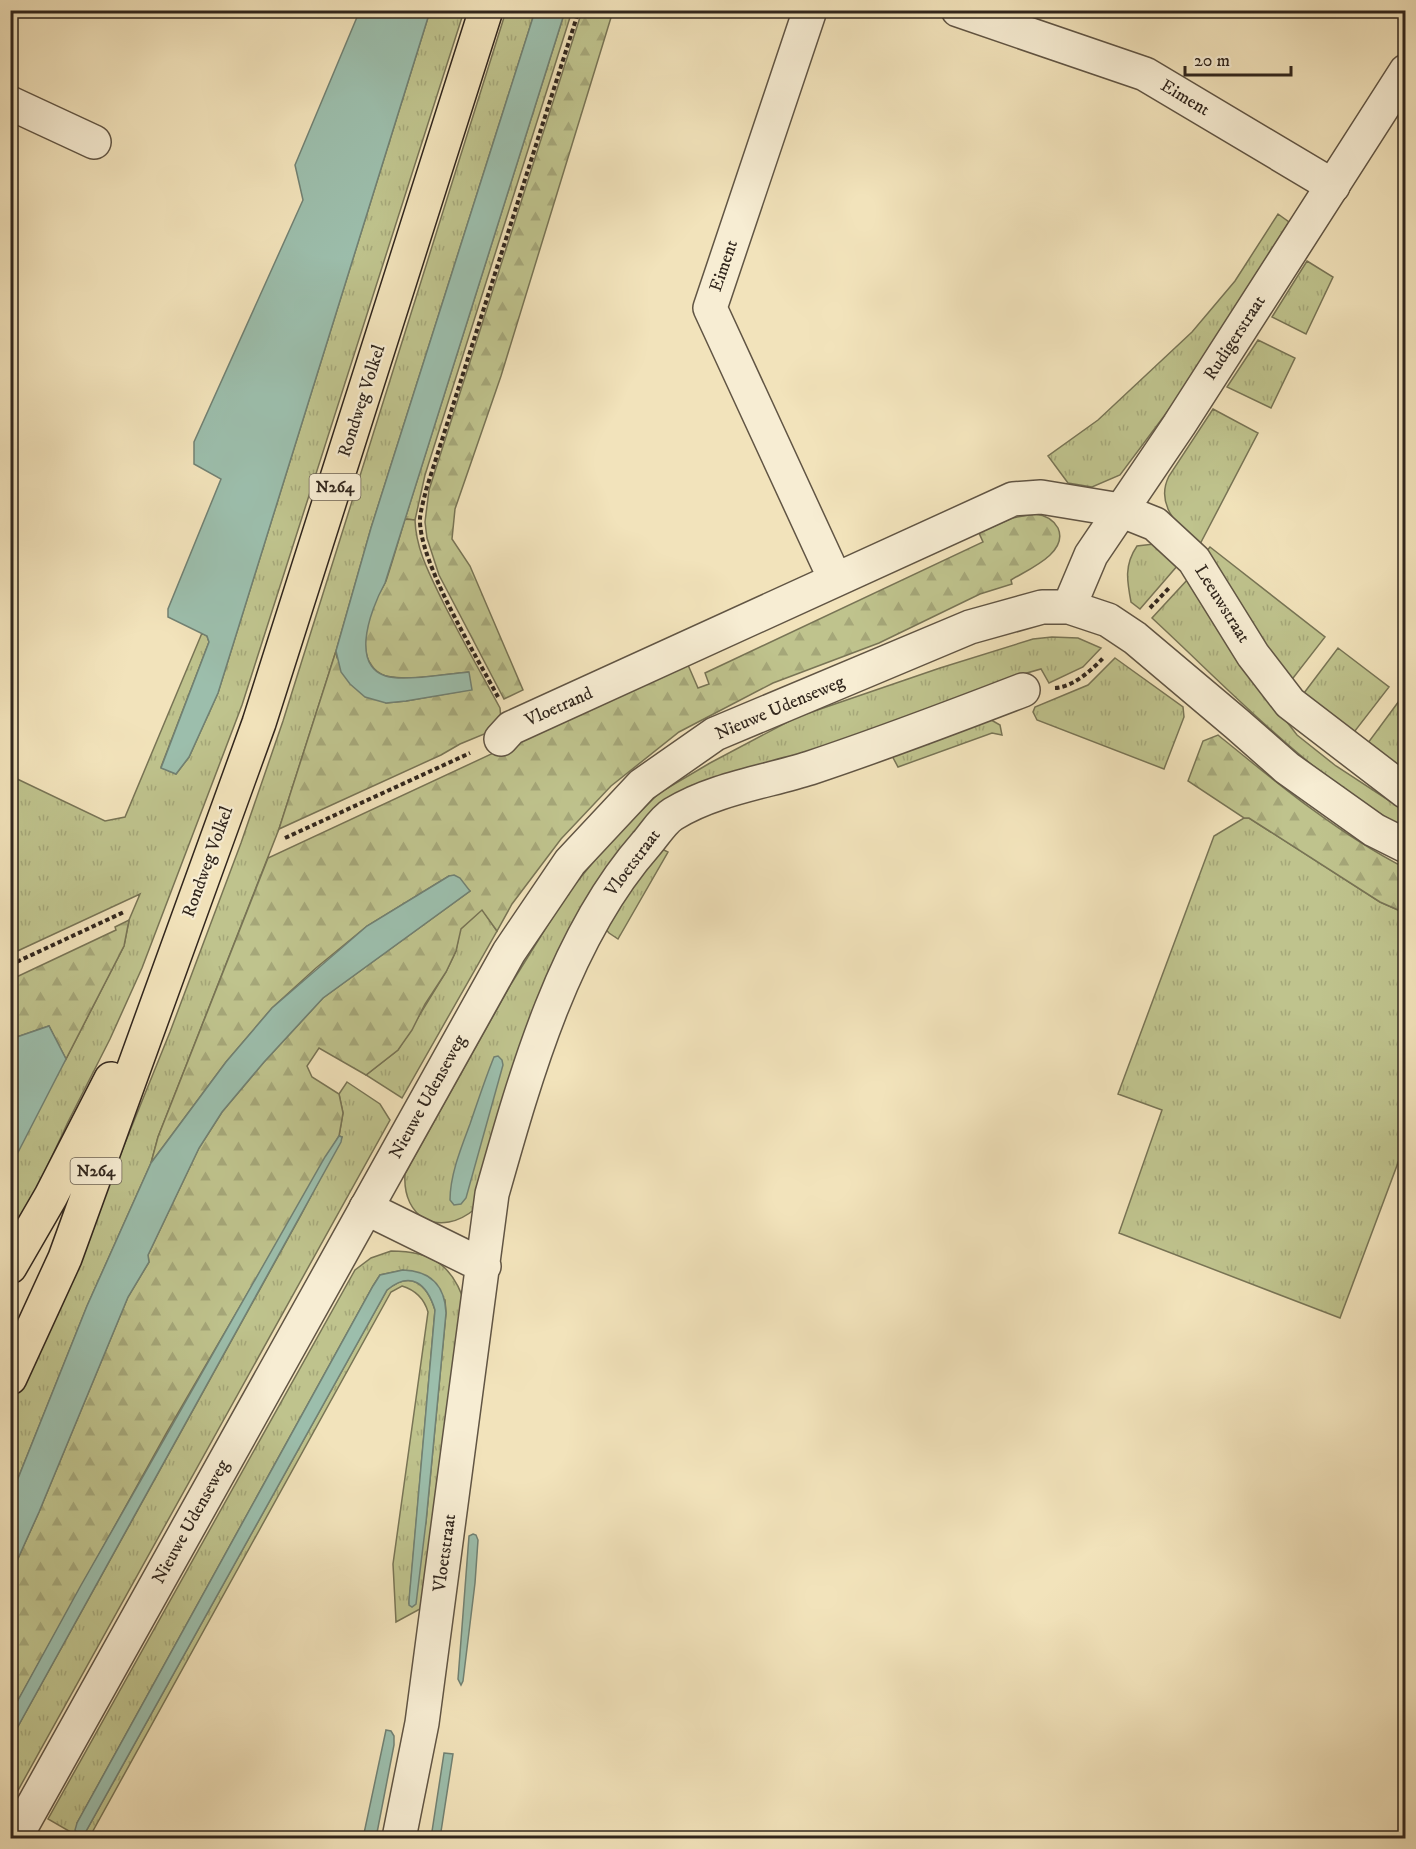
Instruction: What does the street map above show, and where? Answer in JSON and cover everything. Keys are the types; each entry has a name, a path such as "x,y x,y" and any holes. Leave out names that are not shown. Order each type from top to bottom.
{"main road":[{"name":"Rondweg Volkel","path":"10,1378 65,1258 260,723 486,10"},
{"name":"Rondweg Volkel","path":"10,1267 51,1196 172,960"}],"street":[{"name":"Eiment","path":"810,10 710,308 835,579"},
{"name":"Eiment","path":"958,10 1145,74 1333,186"},
{"name":"Rudigerstraat","path":"1069,607 1091,555 1179,425 1406,71"},
{"path":"10,103 94,142"},
{"name":"Leeuwstraat","path":"835,579 1013,499 1041,497 1120,510 1155,524 1194,560 1253,655 1290,703 1406,792"},
{"name":"Vloetrand","path":"506,734 835,579"},
{"name":"Nieuwe Udenseweg","path":"15,1839 509,952 570,862 642,785 715,734 970,627 1042,607 1069,607"},
{"path":"1069,607 1108,620 1135,638 1287,768 1374,830 1406,846"},
{"name":"Vloetstraat","path":"399,1839 422,1723 492,1194 514,1117 564,980 592,920 629,863 671,815 707,798 898,738 1023,690"},
{"path":"366,1208 484,1266"}],"path":[{"path":"285,838 506,734 504,706 457,620 430,563 420,519 426,490 579,10"},
{"path":"10,965 124,912"}],"green space":[{"path":"430,11 464,11 242,705 142,968 11,1244 11,1152 66,1059 124,946 129,920 140,894 11,954 11,776 105,821 125,817 202,633 207,636 209,642 161,767 176,774 189,757 218,693"},
{"path":"506,11 535,11 371,528 336,651 279,829 158,1137 151,1163 87,1306 11,1496 11,1401 55,1309 106,1190 170,1032 241,843 283,721"},
{"path":"565,11 572,11 425,475 415,520 405,519"},
{"path":"582,11 613,11 501,376 455,509 452,539 470,566 523,690 504,699 439,575 427,538 425,522 429,490"},
{"path":"1278,214 1289,222 1188,384 1120,475 1092,487 1068,483 1048,456 1098,420 1192,332 1235,281"},
{"path":"1307,261 1333,277 1306,334 1272,317"},
{"path":"1258,340 1295,358 1271,408 1227,387"},
{"path":"1213,409 1258,433 1198,548 1171,515 1165,497 1165,487 1169,476"},
{"path":"1035,514 1054,522 1060,537 1058,545 1045,560 1011,580 1012,584 980,594 879,643 773,683 679,732 611,786 561,839 512,904 497,931 482,910 461,929 456,951 446,972 425,1004 412,1030 398,1050 366,1075 319,1048 307,1066 312,1077 339,1094 343,1113 339,1136 167,1432 11,1713 11,1574 128,1297 149,1262 148,1255 199,1148 222,1112 323,998 470,891 449,876 367,926 316,968 272,1008 226,1062 151,1163 158,1137 268,858 618,695 688,665 698,688 709,684 705,673 983,542 979,533 1012,518"},
{"path":"405,519 415,520 418,542 429,572 500,708 501,720 494,730 279,829 336,651 337,658 386,703 462,691 468,672 423,677 388,677 373,668 368,660 366,630 375,601 386,581"},
{"path":"1154,544 1178,565 1140,609 1131,602 1128,567 1137,546"},
{"path":"1210,547 1325,637 1290,682 1204,554"},
{"path":"1189,578 1257,683 1297,735 1336,766 1405,811 1405,828 1370,808 1304,759 1152,618"},
{"path":"1078,638 1101,648 1083,667 1049,683 1041,669 1006,679 638,829 475,1209 462,1218 437,1223 417,1212 410,1203 405,1174 511,984 567,894 608,844 659,793 797,717 940,668 1033,639"},
{"path":"1338,648 1389,687 1348,740 1301,697"},
{"path":"1115,658 1183,707 1184,717 1164,769 1037,720 1033,712 1035,707 1088,685"},
{"path":"1402,697 1405,700 1405,779 1362,751"},
{"path":"986,717 1000,725 1002,735 992,733 898,767 891,754"},
{"path":"1218,735 1285,789 1332,823 1405,868 1405,913 1380,902 1188,781 1203,741"},
{"path":"1244,818 1249,818 1380,902 1405,913 1405,1144 1340,1318 1119,1233 1162,1110 1118,1094 1214,836"},
{"path":"656,846 668,852 618,939 602,925"},
{"path":"482,909 497,931 402,1098 366,1075 398,1050 446,972 456,951 460,929"},
{"path":"129,920 124,946 66,1059 49,1026 11,1039 10,980 116,930 115,927"},
{"path":"347,1082 380,1104 390,1120 11,1803 11,1739 342,1137 339,1136 343,1113 339,1094"},
{"path":"391,1251 419,1254 430,1258 448,1271 466,1307 431,1603 396,1622 393,1564 428,1312 418,1295 402,1286 391,1292 89,1838 81,1838 48,1819 355,1270 371,1258","holes":["403,1270 445,1300 446,1313 426,1522 409,1604 435,1310 423,1287 411,1281 404,1281 387,1290 85,1833 80,1835 77,1823 380,1275"]}],"shaded area":[{"path":"360,10 430,11 218,693 189,757 176,774 161,768 209,642 207,636 168,617 168,609 221,479 194,464 194,442 303,200 295,165"},
{"path":"535,11 565,11 385,583 373,609 366,640 371,666 382,674 407,678 469,672 472,690 386,703 365,697 350,684 341,672 336,651 371,528"},
{"path":"454,875 460,878 470,891 323,998 222,1112 199,1148 148,1255 149,1262 128,1297 11,1574 11,1496 87,1306 151,1163 226,1062 272,1008 367,926"},
{"path":"49,1026 66,1059 11,1166 11,1039"},
{"path":"498,1056 503,1065 466,1198 461,1204 454,1205 450,1200 450,1191 457,1162 494,1057"},
{"path":"339,1136 342,1137 341,1142 11,1739 11,1713 80,1587"},
{"path":"403,1270 421,1273 435,1281 443,1295 446,1313 416,1604 412,1607 409,1605 409,1600 435,1310 423,1287 411,1281 404,1281 387,1290 85,1833 80,1836 75,1830 77,1823 373,1286 380,1275"},
{"path":"473,1534 478,1540 475,1583 461,1685 458,1679 469,1536"},
{"path":"386,1730 391,1731 394,1736 394,1745 376,1838 363,1838"},
{"path":"444,1753 453,1754 440,1838 431,1838"}]}
